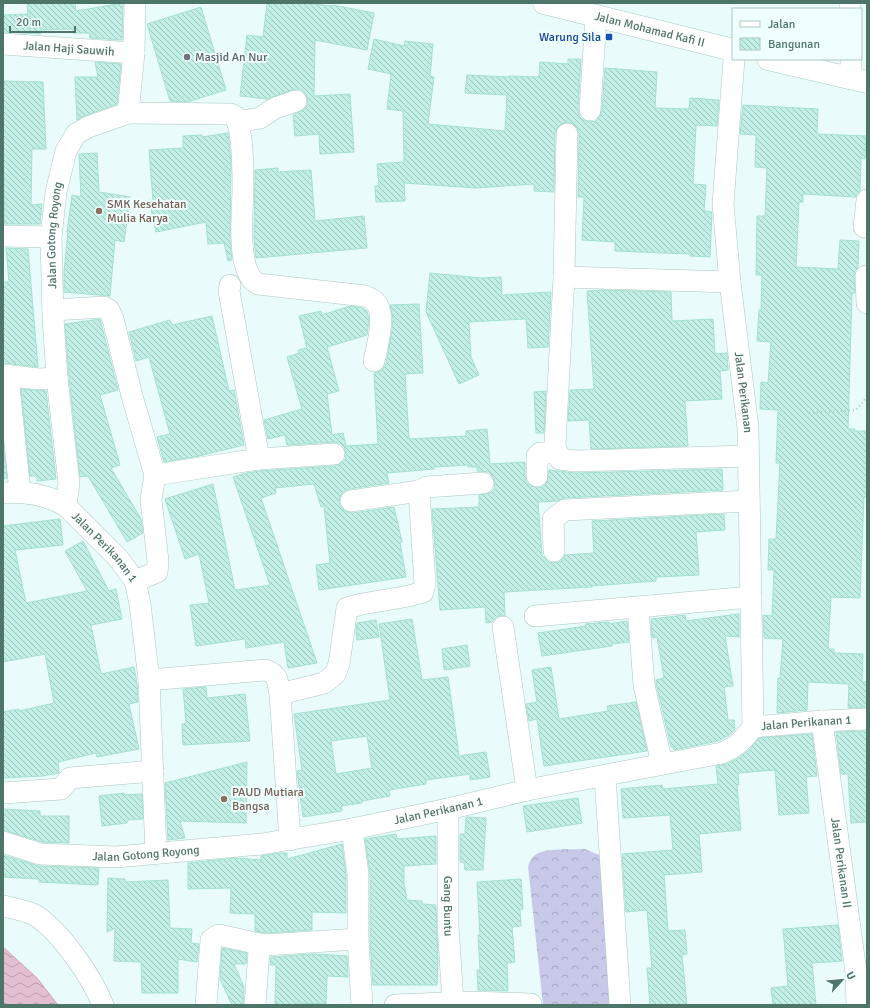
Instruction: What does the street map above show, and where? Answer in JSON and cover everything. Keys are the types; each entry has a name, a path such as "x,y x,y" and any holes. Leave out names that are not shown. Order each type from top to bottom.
{"main road":[{"name":"Jalan Mohamad Kafi II","path":"544,3 595,33 732,50"},
{"path":"774,60 856,73"}],"street":[{"path":"128,113 134,53 135,3"},
{"path":"590,110 595,33"},
{"name":"Jalan Haji Sauwih","path":"3,44 134,53"},
{"name":"Jalan Perikanan","path":"734,60 723,204 730,282 748,428 753,727"},
{"path":"296,101 276,108 260,118 238,122 243,186 242,252 251,279 258,284 365,296 374,300 381,318 381,332 374,361"},
{"name":"Jalan Gotong Royong","path":"66,506 69,483 57,378 51,237 56,192 66,151 76,134 88,127 128,113 230,114 236,117 238,122"},
{"path":"567,134 564,277 554,445 556,453 560,459 576,461 748,456"},
{"path":"864,227 867,200"},
{"path":"3,236 51,237"},
{"path":"866,276 867,303"},
{"path":"564,277 730,282"},
{"path":"230,285 229,292 259,459"},
{"path":"53,310 104,307 109,310 113,319 132,396 156,475 151,500 158,561 157,572 136,581"},
{"path":"12,492 6,375 39,379 57,378"},
{"path":"537,476 537,456 540,453 556,453"},
{"path":"156,475 259,459 334,454"},
{"path":"351,501 419,491 423,488 434,486 483,483"},
{"path":"280,694 324,683 335,674 339,664 347,608 423,592 425,584 419,491"},
{"name":"Jalan Perikanan 1","path":"12,492 42,496 55,500 66,506 118,558 136,581 149,680 156,854"},
{"path":"554,551 553,519 565,510 749,501"},
{"path":"534,616 751,597"},
{"path":"638,607 644,685 662,764"},
{"path":"503,627 527,790"},
{"path":"149,680 265,670 271,672 277,678 280,694 290,840"},
{"name":"Jalan Perikanan 1","path":"290,840 448,809 527,790 722,753 734,748 753,727 867,719"},
{"name":"Jalan Perikanan II","path":"822,721 856,972 857,1005"},
{"path":"3,793 61,789 70,778 153,771"},
{"path":"604,776 620,1005"},
{"name":"Gang Buntu","path":"448,809 448,925 453,1002"},
{"path":"352,829 358,874 358,939 362,1005"},
{"name":"Jalan Gotong Royong","path":"3,842 40,854 116,857 262,844 290,840"},
{"path":"3,906 34,914 54,931 90,980 103,1005"},
{"path":"206,1005 212,940 219,935 264,945 358,939"},
{"path":"255,1005 259,951 260,947 264,945"},
{"path":"395,1005 453,1002 531,1004"}],"path":[{"path":"809,413 856,410 867,397"}],"green space":[{"path":"585,849 599,855 606,864 611,1005 543,1005 528,866 532,857 540,852"}],"water":[{"path":"3,947 37,978 58,1005 3,1005"}],"building":[{"path":"27,3 75,3 76,11 123,3 122,40 90,38 89,33 73,33 72,29 41,30 41,34 3,32 3,15 28,14"},
{"path":"267,3 333,5 374,13 367,50 315,40 314,96 350,94 354,152 320,154 319,134 295,136 293,115 305,109 308,103 304,92 299,89 267,99 240,96 247,35 263,37"},
{"name":"Masjid An Nur","path":"201,7 226,90 187,102 170,101 147,24"},
{"path":"374,39 404,46 405,41 433,44 430,76 434,77 428,124 505,131 507,95 465,93 467,75 539,77 540,62 568,64 568,59 581,59 578,110 579,116 583,120 589,122 596,121 602,111 605,68 657,72 655,108 689,109 690,98 719,100 717,126 696,125 693,184 706,185 704,211 712,212 710,257 690,256 690,254 615,251 615,242 582,240 584,197 578,197 579,134 577,128 568,122 561,124 555,133 554,192 534,191 534,184 476,188 404,183 405,201 376,202 375,186 379,186 377,164 404,162 403,111 387,109 391,74 368,69"},
{"path":"95,62 121,64 117,104 77,120 75,77 98,77"},
{"path":"3,81 43,82 46,149 32,149 31,205 42,204 40,224 4,224"},
{"path":"743,105 818,109 817,134 866,136 865,159 861,158 860,191 856,197 803,194 803,202 799,202 796,267 838,269 840,240 859,241 858,268 855,271 854,276 855,293 852,293 848,429 855,429 854,431 867,431 867,497 864,497 860,598 831,597 828,649 834,649 834,653 863,654 862,682 867,682 867,707 848,708 849,684 808,682 807,710 777,713 778,678 780,679 783,639 764,638 763,615 772,616 774,570 768,570 769,539 776,539 780,463 776,463 778,410 760,409 761,382 768,383 771,342 757,341 759,310 761,310 762,275 756,275 757,216 765,216 767,168 755,167 756,135 740,134"},
{"path":"228,133 231,161 230,240 232,260 228,261 224,243 208,244 206,222 156,232 149,200 153,201 149,150 183,148 183,136 202,135 202,137"},
{"path":"97,153 99,192 130,197 124,242 115,240 110,296 64,292 67,232 72,195 81,197 79,154"},
{"path":"278,168 278,172 311,170 315,221 364,216 367,248 256,258 254,239 255,170"},
{"path":"6,248 28,249 38,367 3,363 3,282 9,282"},
{"path":"430,273 481,278 501,277 502,295 551,292 548,347 528,348 526,319 469,322 471,357 479,375 459,384 426,312"},
{"path":"587,291 671,292 672,321 713,319 715,354 727,353 728,370 720,371 722,399 685,401 688,446 591,449 589,420 568,421 570,390 594,389"},
{"path":"419,304 423,373 405,374 409,439 466,436 466,431 487,429 490,464 525,462 526,482 537,488 543,487 547,482 549,470 576,473 722,469 723,490 564,498 557,501 538,502 542,556 549,562 554,563 561,561 565,555 594,553 592,521 724,514 725,530 696,532 699,575 656,577 656,581 592,587 504,592 505,616 501,615 496,617 492,622 486,623 485,607 440,610 432,509 479,507 479,495 490,493 494,489 495,483 489,472 477,471 477,467 468,467 468,465 434,467 434,469 387,473 389,483 349,489 343,492 339,503 342,509 347,512 353,513 394,507 402,542 400,542 406,577 319,590 316,565 330,563 324,506 321,507 314,484 275,488 276,493 261,498 317,663 288,668 284,642 246,648 245,639 196,646 190,605 209,603 199,554 185,559 165,499 213,484 235,590 270,585 233,477 260,471 335,466 345,460 346,454 344,447 340,443 334,442 287,445 285,435 268,439 264,420 302,409 287,357 299,353 298,350 307,348 299,316 321,311 322,315 350,306 362,308 367,311 369,320 367,335 327,347 339,391 327,394 332,435 343,433 346,446 378,444 374,373 383,369 386,364 393,319 390,305"},
{"path":"212,316 229,391 234,390 244,445 199,456 164,462 157,437 170,434 149,357 136,361 129,332 170,320 172,325"},
{"path":"100,319 118,390 100,395 120,465 111,468 141,519 143,533 127,542 88,476 80,477 65,324"},
{"path":"21,389 46,391 56,479 37,481 37,476 30,476"},
{"path":"546,391 544,433 536,433 534,392"},
{"path":"3,444 7,478 3,479"},
{"path":"60,519 63,545 15,550 26,603 87,591 65,551 83,541 109,591 116,589 122,619 91,625 101,674 134,667 138,702 129,704 139,749 97,757 96,753 58,762 59,773 42,776 3,778 3,712 19,709 19,711 54,703 45,654 3,662 3,526"},
{"path":"739,614 739,637 725,636 733,686 724,687 728,720 734,720 735,730 718,741 674,750 673,747 671,747 656,683 656,680 664,678 657,637 652,638 651,619 685,615 686,621"},
{"path":"412,619 422,680 448,677 459,756 486,752 490,777 470,780 470,774 426,780 426,784 389,790 390,796 362,801 362,803 341,806 342,811 303,817 297,771 302,770 294,714 390,700 379,624","holes":["367,736 372,768 336,774 331,741"]},
{"path":"376,620 379,637 357,640 357,623"},
{"path":"627,621 629,642 612,644 612,646 542,656 538,633 586,626 585,624 609,622 609,624"},
{"path":"467,645 470,666 444,670 442,649"},
{"path":"551,667 559,719 608,711 607,706 636,702 647,751 544,766 537,719 529,721 526,704 537,702 532,670"},
{"path":"206,687 207,698 245,694 250,741 183,745 182,724 186,723 183,689"},
{"path":"867,731 867,822 851,823 848,774 841,774 836,732"},
{"path":"812,734 817,776 806,777 809,813 779,815 775,770 738,773 739,785 737,785 741,830 699,834 702,872 664,875 668,931 685,930 687,954 682,955 687,1005 650,1005 647,968 652,968 647,910 626,912 622,854 673,850 670,815 623,818 621,789 662,785 663,789 718,784 716,766 727,764 739,758 748,751 759,738"},
{"path":"247,762 246,823 180,821 185,838 168,840 165,783"},
{"path":"124,793 124,795 142,794 143,819 127,820 127,823 102,826 99,796"},
{"path":"578,798 582,823 527,832 523,806"},
{"path":"3,809 40,811 40,816 69,816 69,843 42,842 3,830"},
{"path":"466,817 486,818 483,870 465,870 464,862 460,862 460,834 465,834"},
{"path":"396,834 397,839 436,836 436,864 404,866 404,884 407,900 422,901 422,904 436,905 438,961 437,985 373,985 370,939 370,874 365,839"},
{"path":"342,844 346,875 346,913 312,912 312,930 265,933 255,931 255,914 230,913 231,888 188,889 188,863 236,858 261,860 261,856 279,853 287,853 287,859"},
{"path":"3,855 39,866 99,868 98,885 39,882 39,879 3,877"},
{"path":"108,878 125,879 125,882 168,880 170,928 192,929 191,943 199,944 197,962 178,959 178,993 142,993 141,962 114,961 115,928 107,932"},
{"path":"521,879 523,909 520,910 521,926 512,927 515,962 507,963 508,991 478,990 477,970 480,970 478,935 480,935 477,882"},
{"path":"838,925 842,961 812,963 816,1005 773,1005 771,988 788,986 783,929"},
{"path":"222,948 247,953 246,964 234,964 244,987 243,1005 232,1005 220,979"},
{"path":"312,954 347,956 348,977 327,976 326,1004 296,1003 296,1005 275,1005 276,965 270,965 271,957"}],"place":[{"name":"Warung Sila","path":"609,37"},
{"name":"Masjid An Nur","path":"187,57"},
{"name":"SMK Kesehatan Mulia Karya","path":"99,211"},
{"name":"PAUD Mutiara Bangsa","path":"224,799"}]}
